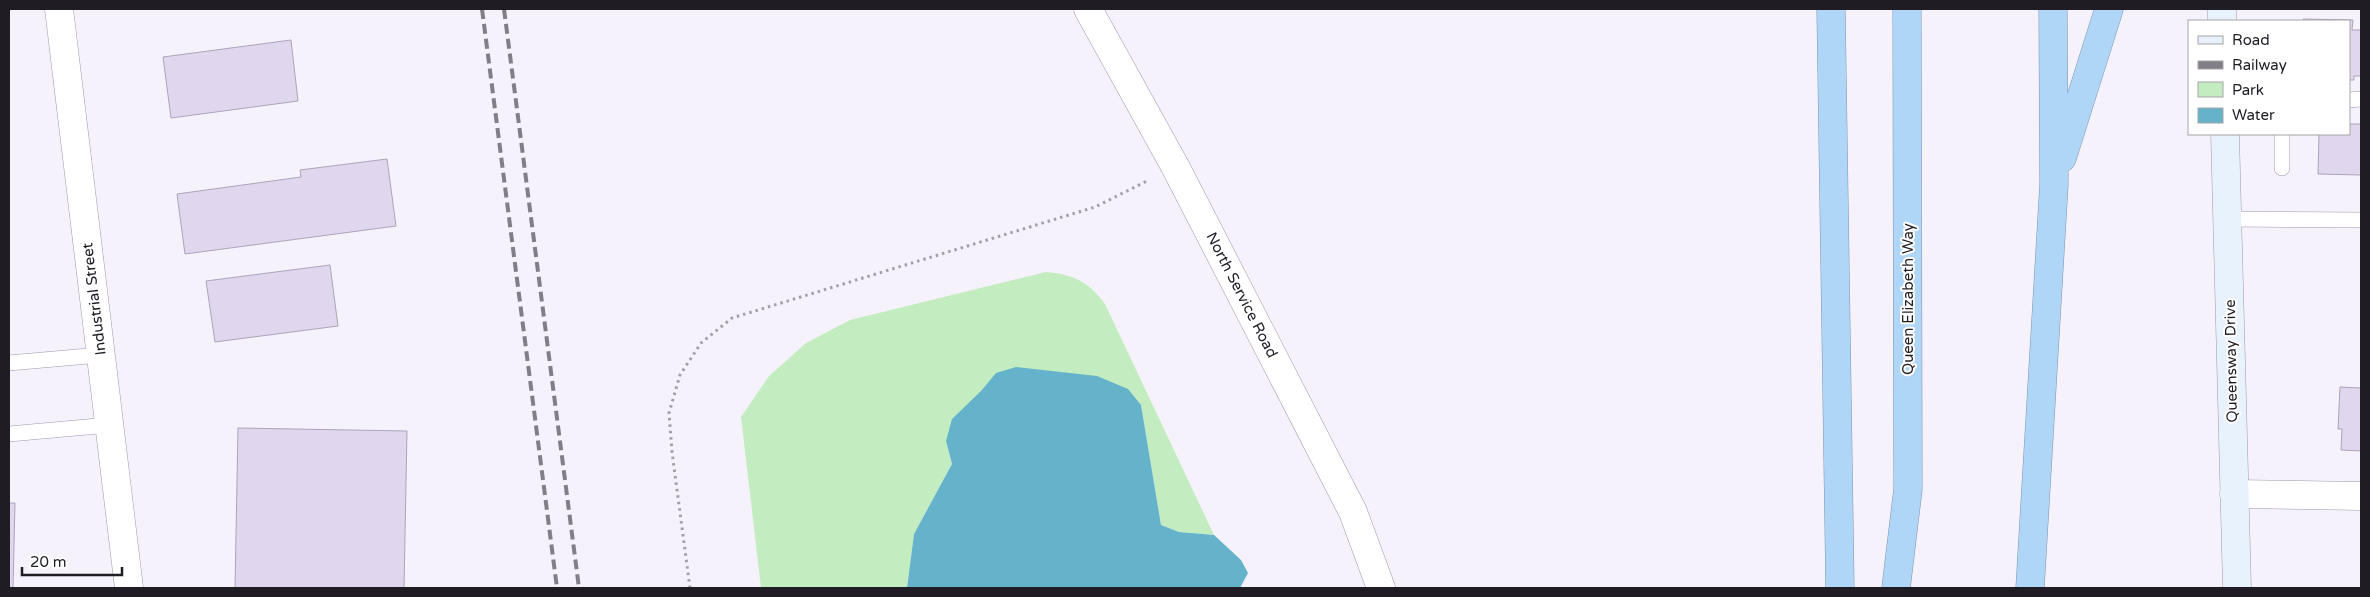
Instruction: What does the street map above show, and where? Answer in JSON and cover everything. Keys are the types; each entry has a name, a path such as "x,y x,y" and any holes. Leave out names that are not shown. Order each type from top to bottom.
{"highway":[{"path":"1831,9 1840,588"},
{"name":"Queen Elizabeth Way","path":"1896,588 1908,489 1907,9"},
{"path":"2030,588 2054,184 2053,9"},
{"path":"2054,184 2110,9"}],"main road":[{"name":"Queensway Drive","path":"2225,135 2237,588"}],"street":[{"name":"Industrial Street","path":"59,9 129,588"},
{"name":"North Service Road","path":"1088,9 1176,168 1353,512 1381,588"},
{"path":"2234,494 2361,496"}],"lane":[{"path":"2282,135 2282,168"},
{"path":"2227,219 2361,220"},
{"path":"9,362 100,355"},
{"path":"9,434 110,425"}],"path":[{"path":"690,588 672,452 670,413 680,375 701,343 732,318 1095,206 1176,168"}],"green space":[{"path":"1046,272 1080,280 1093,290 1105,304 1214,535 1179,532 1161,525 1141,405 996,373 946,441 952,464 914,534 907,588 761,588 741,417 769,376 806,343 850,320"}],"water":[{"path":"1016,367 1097,376 1128,389 1141,405 1161,525 1179,532 1214,535 1241,560 1248,573 1240,588 907,588 914,534 952,464 946,441 952,419 981,391 996,373"}],"building":[{"path":"2303,19 2353,20 2352,30 2361,30 2361,76 2354,76 2354,80 2350,80 2350,20"},
{"path":"291,40 298,101 171,118 163,57"},
{"path":"2350,124 2361,124 2361,175 2318,174 2319,135 2350,135"},
{"path":"387,159 396,226 185,254 177,194 301,177 300,170"},
{"path":"330,265 338,326 215,342 206,281"},
{"path":"2340,387 2361,388 2361,451 2341,450 2342,429 2338,429"},
{"path":"238,428 407,431 404,588 235,588"},
{"path":"9,503 15,503 13,588 9,588"}],"railway":[{"path":"482,9 557,588"},
{"path":"504,9 579,588"}]}
